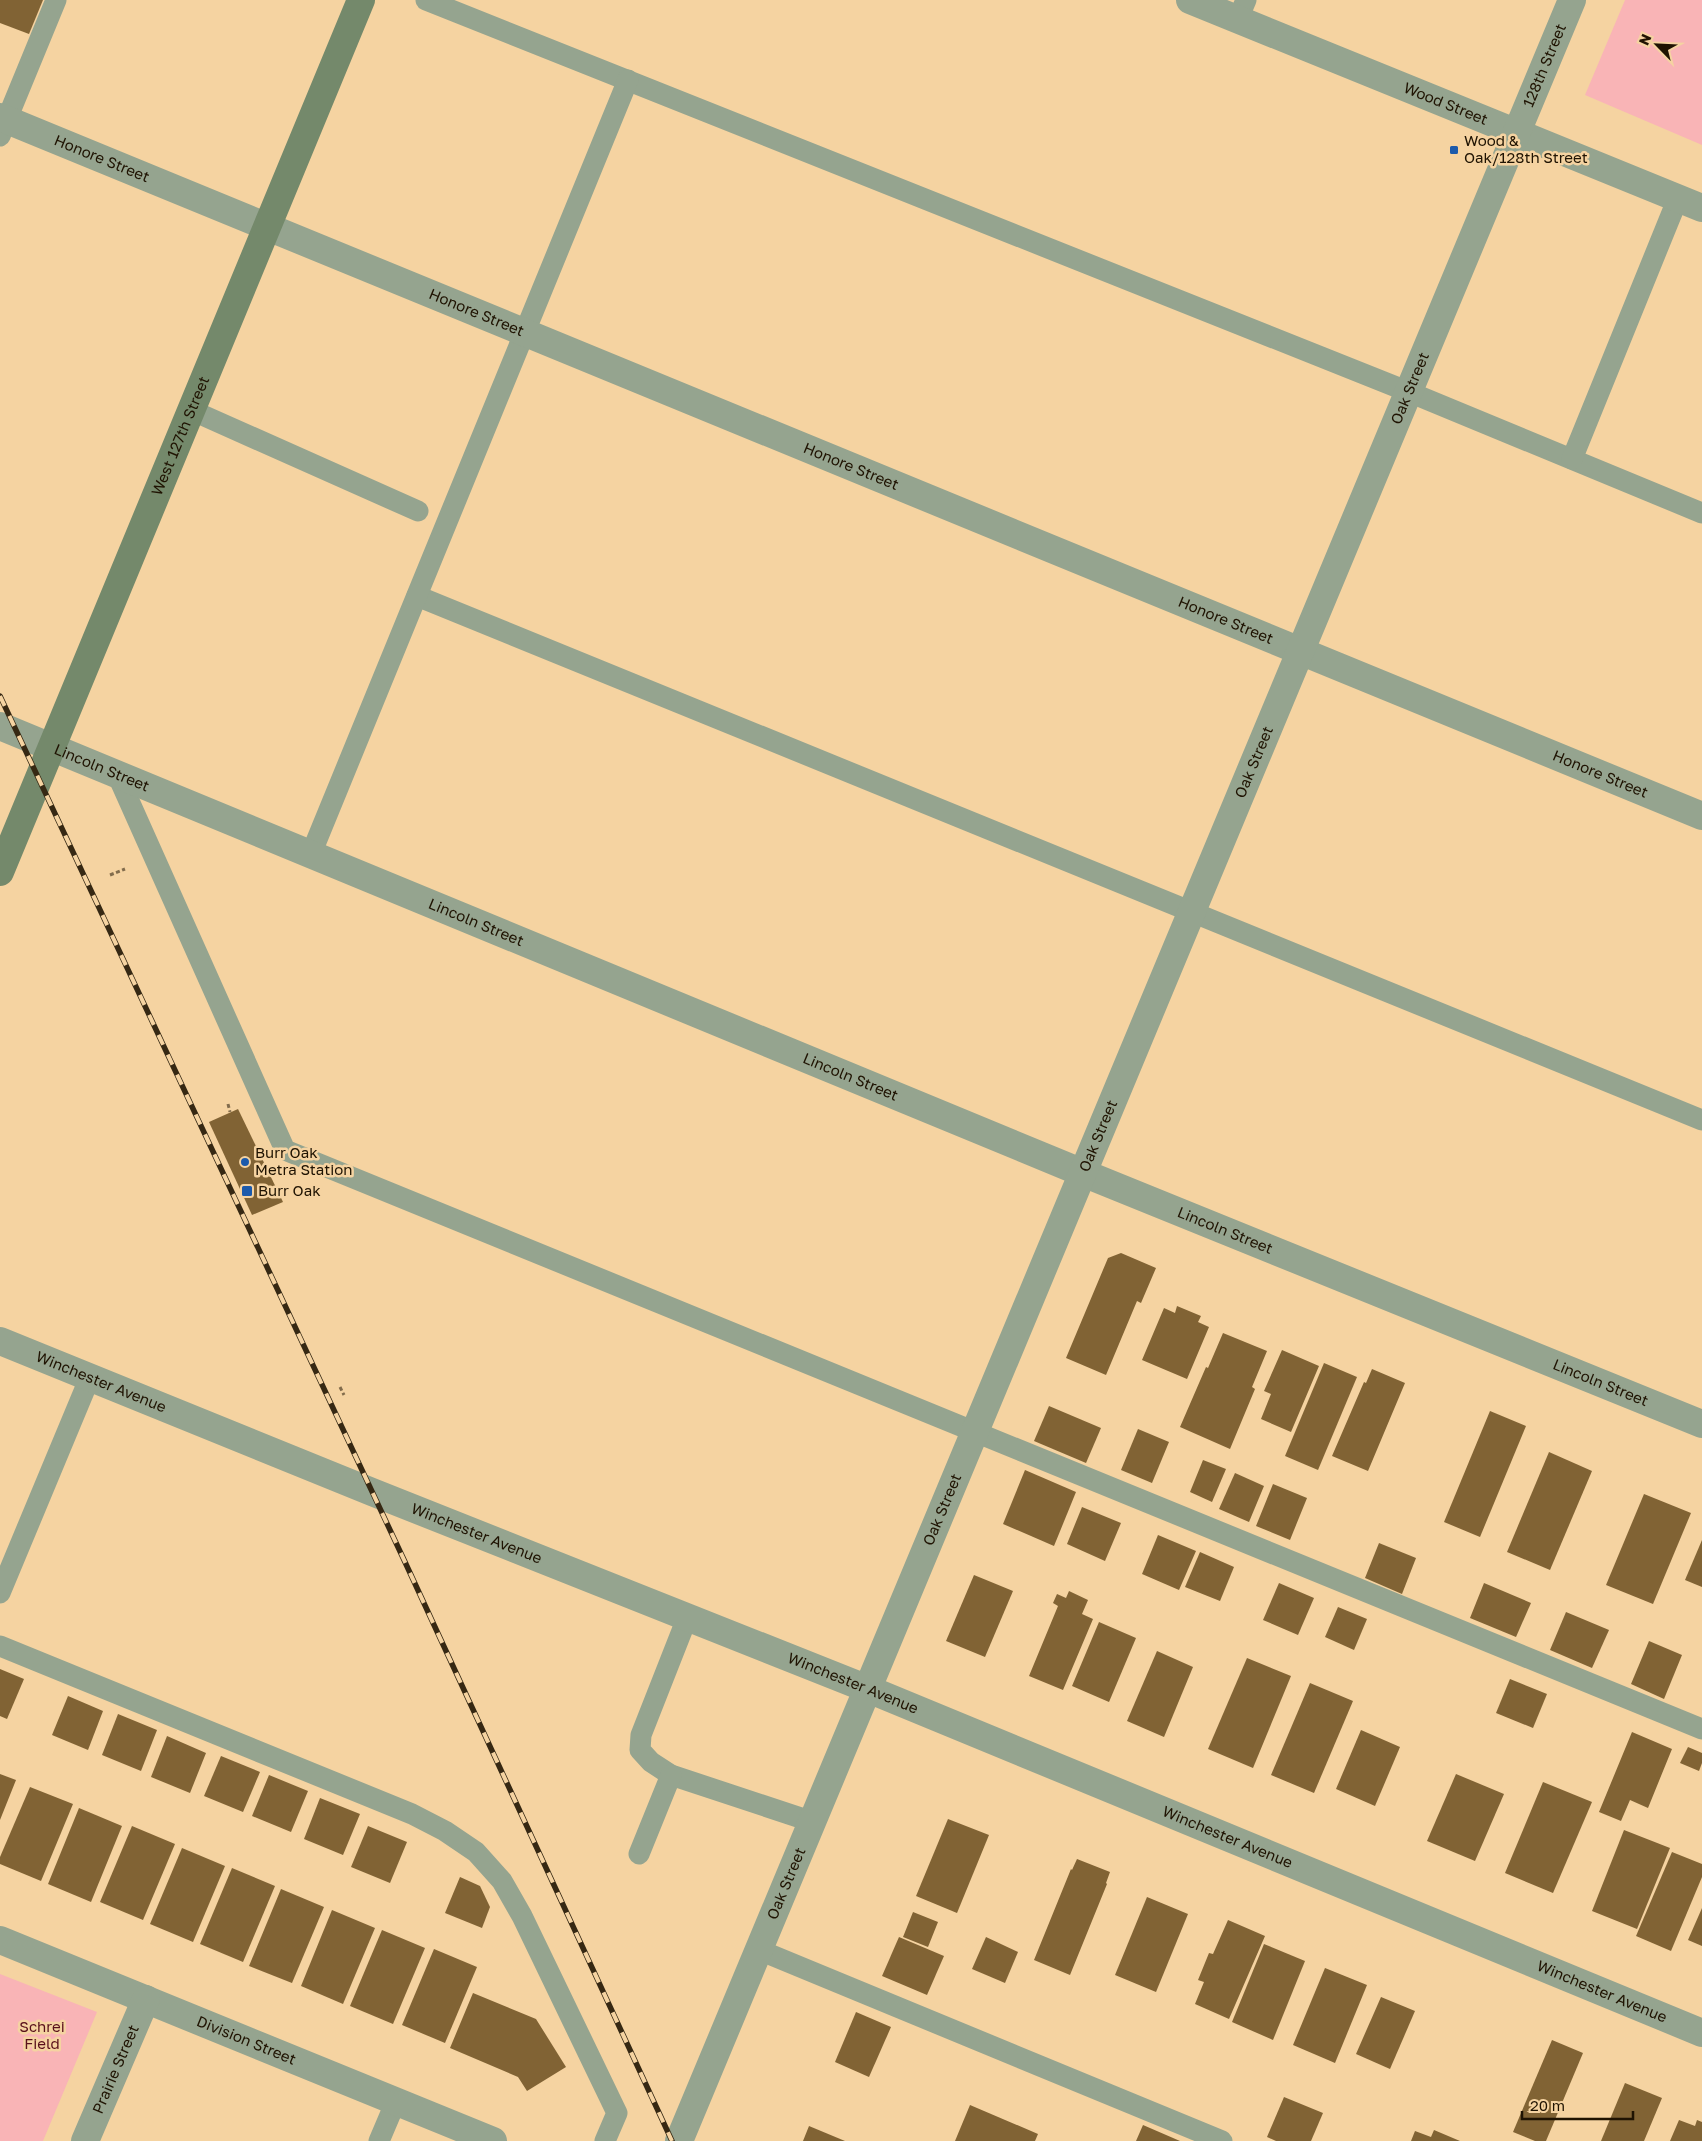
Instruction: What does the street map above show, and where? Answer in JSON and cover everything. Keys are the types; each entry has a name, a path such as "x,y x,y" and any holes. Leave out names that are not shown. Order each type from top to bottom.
{"main road":[{"name":"West 127th Street","path":"0,872 361,0"}],"street":[{"name":"Wood Street","path":"1190,0 1242,10 1518,132 1690,203"},
{"name":"128th Street","path":"1518,132 1572,0"},
{"name":"Honore Street","path":"2,125 267,228 1702,816"},
{"name":"Oak Street","path":"679,2141 1518,132"},
{"name":"Lincoln Street","path":"0,726 1084,1173 1702,1424"},
{"name":"Winchester Avenue","path":"0,1340 372,1492 868,1689 1702,2033"},
{"name":"Division Street","path":"0,1940 493,2141"},
{"name":"Prairie Street","path":"86,2141 146,2000"}],"lane":[{"path":"2,125 56,0"},
{"path":"426,0 1409,392 1702,513"},
{"path":"310,854 628,80"},
{"path":"1572,459 1690,203"},
{"path":"191,410 418,511"},
{"path":"417,596 1702,1120"},
{"path":"117,774 285,1150 1702,1729"},
{"path":"0,1593 90,1377"},
{"path":"687,1618 641,1735 640,1750 651,1762 671,1775 813,1822"},
{"path":"0,1646 412,1814 476,1852 502,1881 522,1916 617,2113 605,2141"},
{"path":"639,1854 671,1775"},
{"path":"759,1950 1222,2141"},
{"path":"379,2141 396,2102"}],"path":[{"path":"110,875 125,869"},
{"path":"228,1104 230,1112"},
{"path":"340,1387 344,1394"}],"green space":[{"path":"1625,0 1702,0 1702,145 1585,95"},
{"name":"Schrei Field","path":"0,1974 97,2012 43,2141 0,2141"}],"building":[{"path":"0,0 43,0 29,34 0,23"},
{"name":"Burr Oak Metra Station","path":"238,1109 283,1202 252,1215 209,1122"},
{"path":"1121,1253 1156,1268 1141,1303 1137,1301 1106,1375 1066,1358 1108,1258"},
{"path":"1177,1306 1201,1316 1198,1322 1209,1327 1187,1379 1142,1360 1164,1308 1175,1313"},
{"path":"1223,1333 1267,1351 1252,1387 1255,1389 1230,1449 1180,1427"},
{"path":"1282,1350 1319,1366 1291,1432 1261,1419 1271,1394 1264,1391"},
{"path":"1324,1363 1357,1377 1318,1470 1285,1456"},
{"path":"1372,1369 1405,1383 1368,1471 1332,1456 1364,1382 1366,1383"},
{"path":"1049,1406 1101,1428 1086,1463 1034,1441"},
{"path":"1490,1411 1526,1426 1480,1537 1444,1522"},
{"path":"1138,1429 1169,1442 1152,1483 1121,1470"},
{"path":"1549,1452 1592,1471 1550,1570 1507,1552"},
{"path":"1203,1460 1226,1469 1212,1502 1190,1492"},
{"path":"1025,1470 1076,1492 1054,1546 1003,1524"},
{"path":"1235,1473 1264,1486 1249,1522 1219,1509"},
{"path":"1273,1484 1307,1498 1290,1540 1256,1526"},
{"path":"1644,1494 1691,1513 1653,1604 1606,1585"},
{"path":"1082,1507 1121,1523 1105,1561 1067,1544"},
{"path":"1158,1535 1196,1551 1179,1590 1142,1574"},
{"path":"1702,1540 1702,1587 1685,1580"},
{"path":"1379,1543 1416,1558 1402,1594 1365,1578"},
{"path":"1200,1552 1234,1567 1220,1601 1185,1587"},
{"path":"974,1575 1013,1591 985,1657 946,1641"},
{"path":"1279,1583 1314,1598 1298,1635 1263,1620"},
{"path":"1484,1583 1531,1603 1516,1637 1470,1618"},
{"path":"1069,1591 1088,1600 1082,1614 1093,1619 1063,1690 1029,1676 1058,1606 1053,1603 1057,1594 1066,1598"},
{"path":"1338,1607 1367,1619 1354,1650 1325,1637"},
{"path":"1566,1612 1609,1630 1592,1668 1550,1650"},
{"path":"1099,1622 1136,1638 1109,1702 1072,1686"},
{"path":"1649,1641 1682,1655 1664,1699 1631,1684"},
{"path":"1157,1651 1193,1667 1164,1737 1127,1721"},
{"path":"1247,1658 1291,1676 1253,1768 1208,1749"},
{"path":"0,1669 24,1679 7,1719 0,1716"},
{"path":"1510,1679 1547,1694 1533,1728 1496,1713"},
{"path":"1310,1683 1353,1701 1314,1793 1271,1775"},
{"path":"68,1696 103,1711 88,1750 52,1735"},
{"path":"118,1714 157,1730 141,1771 102,1755"},
{"path":"1361,1730 1400,1747 1375,1806 1336,1789"},
{"path":"1632,1732 1672,1749 1648,1808 1630,1800 1621,1821 1599,1812"},
{"path":"167,1736 206,1753 190,1793 151,1777"},
{"path":"1688,1747 1702,1753 1702,1763 1699,1771 1680,1763"},
{"path":"221,1756 260,1772 243,1812 204,1796"},
{"path":"0,1774 16,1780 0,1820"},
{"path":"1456,1774 1504,1794 1475,1861 1427,1841"},
{"path":"269,1775 308,1791 291,1832 252,1816"},
{"path":"1543,1782 1592,1802 1553,1893 1505,1873"},
{"path":"30,1787 73,1804 41,1881 0,1864 0,1857"},
{"path":"320,1798 360,1814 343,1855 304,1839"},
{"path":"79,1808 122,1826 91,1902 48,1884"},
{"path":"948,1819 989,1835 957,1913 916,1896"},
{"path":"132,1826 175,1844 143,1920 100,1902"},
{"path":"368,1826 407,1842 390,1883 351,1867"},
{"path":"1624,1830 1670,1848 1637,1929 1592,1911"},
{"path":"182,1848 225,1866 193,1942 150,1924"},
{"path":"1672,1852 1702,1864 1702,1877 1671,1951 1636,1936"},
{"path":"1077,1859 1110,1872 1107,1884 1070,1975 1034,1960 1071,1869"},
{"path":"232,1868 275,1886 243,1962 200,1944"},
{"path":"460,1877 480,1886 490,1907 482,1928 445,1913"},
{"path":"281,1889 324,1907 292,1983 249,1966"},
{"path":"1147,1897 1188,1914 1156,1992 1115,1975"},
{"path":"1702,1908 1702,1946 1688,1940"},
{"path":"332,1910 375,1928 343,2004 301,1986"},
{"path":"913,1912 938,1922 928,1947 903,1937"},
{"path":"1228,1920 1265,1936 1229,2019 1195,2004 1204,1982 1198,1980 1209,1953 1213,1954"},
{"path":"382,1930 425,1948 393,2024 350,2006"},
{"path":"899,1937 944,1956 927,1995 882,1976"},
{"path":"986,1937 1018,1952 1005,1983 972,1969"},
{"path":"1264,1944 1305,1961 1273,2040 1232,2022"},
{"path":"434,1949 477,1967 445,2043 402,2025"},
{"path":"1325,1968 1367,1985 1335,2063 1293,2045"},
{"path":"473,1993 536,2019 566,2067 527,2091 518,2077 450,2048"},
{"path":"1381,1997 1415,2011 1390,2069 1356,2054"},
{"path":"856,2012 891,2027 869,2077 835,2062"},
{"path":"1552,2040 1583,2053 1546,2141 1535,2141 1513,2132"},
{"path":"1625,2083 1662,2098 1644,2141 1601,2141"},
{"path":"1284,2097 1323,2113 1311,2141 1276,2141 1267,2137"},
{"path":"970,2105 1038,2134 1035,2141 955,2141"},
{"path":"1679,2120 1695,2126 1697,2120 1702,2122 1702,2141 1670,2141"},
{"path":"1143,2125 1180,2141 1136,2141"},
{"path":"809,2126 845,2141 803,2141"},
{"path":"1434,2130 1460,2141 1411,2141 1415,2131 1431,2137"}],"railway":[{"path":"0,696 405,1562 672,2141"}],"place":[{"name":"Wood & Oak/128th Street","path":"1454,150"},
{"name":"Burr Oak Metra Station","path":"245,1162"},
{"name":"Burr Oak","path":"247,1191"}]}
